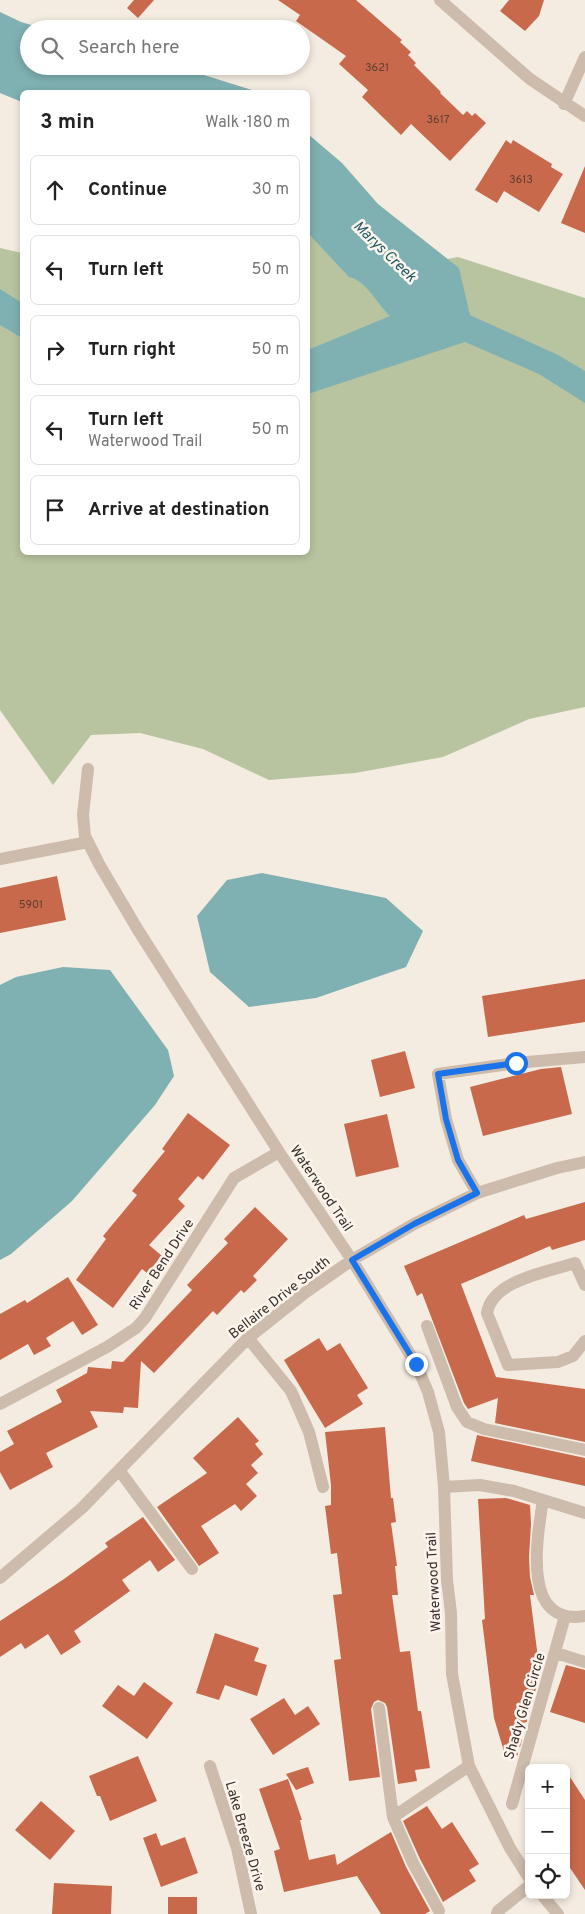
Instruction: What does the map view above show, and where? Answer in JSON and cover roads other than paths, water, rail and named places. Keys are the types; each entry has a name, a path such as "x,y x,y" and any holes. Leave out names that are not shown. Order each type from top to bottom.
{"street":[{"path":"440,0 530,79 564,104 585,116"},
{"path":"564,104 585,57"},
{"name":"Waterwood Trail","path":"88,769 83,814 85,836 99,864 138,930 279,1152 352,1260 416,1364 428,1392 439,1432 444,1487 447,1580 451,1613 452,1674 469,1766 510,1848 525,1872"},
{"path":"0,859 88,842"},
{"path":"477,1193 458,1160 446,1119 438,1074 516,1063 585,1057"},
{"name":"River Bend Drive","path":"0,1404 107,1347 136,1328 145,1318 234,1178 279,1152"},
{"name":"Bellaire Drive South","path":"0,1578 82,1508 248,1338 306,1292 352,1260 414,1224 477,1193 557,1168 585,1162"},
{"path":"585,1286 580,1262 515,1282 499,1292 489,1305 487,1313 508,1365 558,1362 573,1356 585,1341"},
{"path":"427,1326 457,1407 467,1422 484,1430 585,1450"},
{"path":"248,1338 291,1391 309,1432 323,1487"},
{"path":"119,1470 192,1569"},
{"path":"444,1487 480,1485 514,1491 585,1513"},
{"path":"543,1500 538,1534 537,1564 540,1589 547,1605 558,1615 572,1618 585,1616"},
{"name":"Shady Glen Circle","path":"512,1804 565,1616"},
{"path":"556,1653 585,1662"},
{"path":"379,1708 393,1817 413,1863 439,1911"},
{"name":"Lake Breeze Drive","path":"210,1766 237,1848 251,1914"},
{"path":"393,1817 469,1766"},
{"path":"497,1914 498,1911 525,1889"},
{"path":"545,1899 558,1914"}],"water":[{"path":"0,12 20,22 20,75 204,75 252,90 20,90 20,101 0,93"},
{"name":"Marys Creek","path":"310,136 342,163 378,204 459,268 470,315 558,355 585,371 585,403 539,374 465,342 310,393 310,349 390,316 361,283 349,277 310,235"},
{"path":"0,289 20,302 20,337 0,325"},
{"path":"262,873 386,898 423,931 406,967 316,998 249,1007 210,972 197,916 227,880"},
{"path":"63,967 110,970 168,1050 174,1076 155,1105 72,1201 11,1254 0,1260 0,985 16,977"}]}
